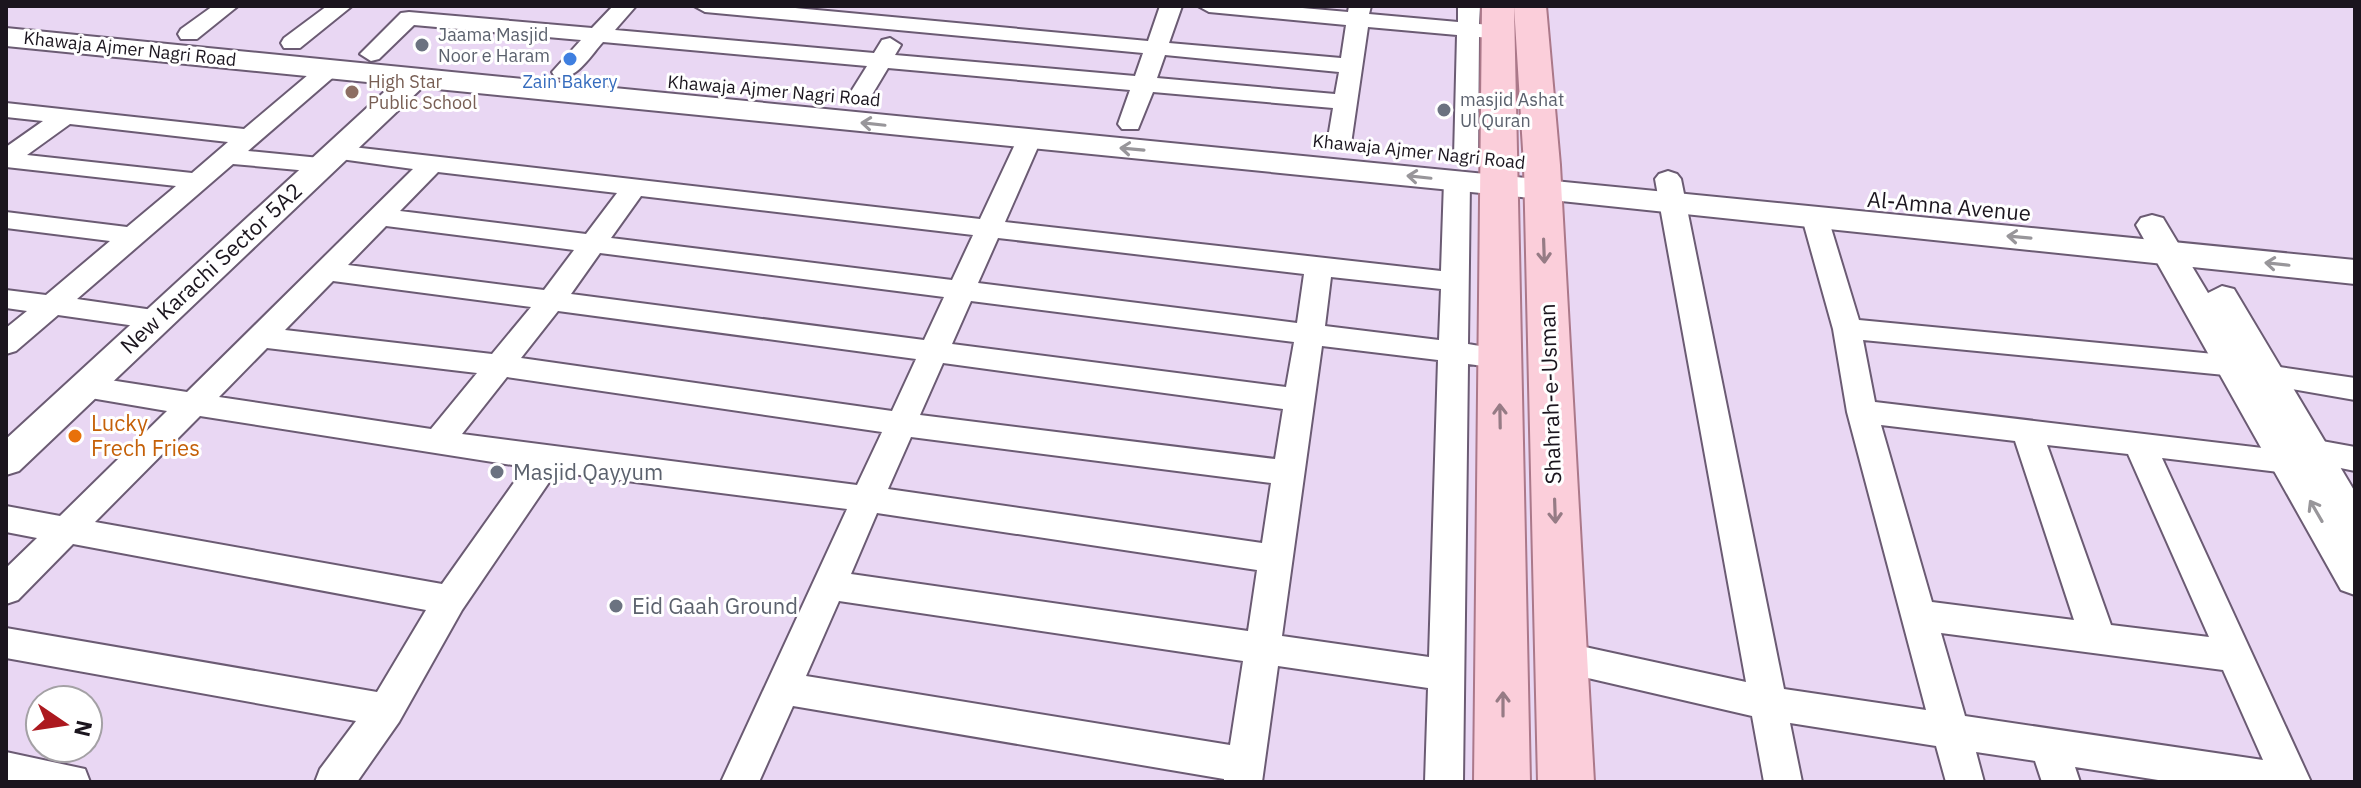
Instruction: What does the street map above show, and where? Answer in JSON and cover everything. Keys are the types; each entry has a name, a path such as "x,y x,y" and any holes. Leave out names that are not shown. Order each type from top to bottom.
{"main road":[{"name":"Khawaja Ajmer Nagri Road","path":"6,15 189,34 242,50 329,69 686,94 859,98 1130,124 1179,141 1479,170"},
{"path":"1492,16 1479,170 1499,358 1502,782"},
{"name":"Shahrah-e-Usman","path":"1492,16 1542,176 1566,782"},
{"name":"Khawaja Ajmer Nagri Road","path":"6,37 242,50 292,43 371,54 563,72 686,94 1029,140 1339,144 1479,170"},
{"path":"1479,170 1669,191 1815,218 2174,240 2355,272"},
{"name":"Al-Amna Avenue","path":"1669,191 2174,240 2355,246"}],"street":[{"path":"189,34 227,6"},
{"path":"292,43 341,6"},
{"path":"563,72 625,6"},
{"path":"705,6 909,15 1157,48 1350,66"},
{"path":"1130,124 1171,6"},
{"path":"1209,6 1492,16"},
{"path":"1339,144 1359,13"},
{"path":"859,98 909,15"},
{"path":"371,54 409,18 1143,87 1345,102"},
{"path":"6,344 329,69"},
{"name":"New Karachi Sector 5A2","path":"6,461 417,77"},
{"path":"6,110 249,137"},
{"path":"6,159 65,117"},
{"path":"740,782 1029,140"},
{"path":"227,156 432,163 1455,282"},
{"path":"6,159 197,181"},
{"path":"6,590 432,163"},
{"path":"1444,782 1455,282 1479,170"},
{"path":"438,442 551,301 634,187"},
{"path":"1669,191 1783,782"},
{"path":"380,217 1499,358"},
{"path":"1815,218 1847,329 1862,412 1965,782"},
{"path":"6,220 133,236"},
{"path":"2174,240 2235,366 2299,456 2355,526"},
{"path":"2174,240 2273,377 2299,456 2355,578"},
{"path":"782,688 1244,773 1319,267"},
{"path":"327,271 1299,400"},
{"path":"6,299 157,319"},
{"path":"1847,329 2235,366"},
{"path":"261,337 497,365 901,424 1288,473"},
{"path":"2273,377 2355,389"},
{"path":"84,387 548,459 868,499 1276,559"},
{"path":"1862,412 2139,443 2355,459"},
{"path":"2027,431 2098,638"},
{"path":"2139,443 2290,782"},
{"path":"334,782 386,710 450,600 548,459"},
{"path":"6,519 450,600"},
{"path":"829,585 1447,675"},
{"path":"1918,615 2235,656"},
{"path":"6,643 386,710"},
{"path":"1562,658 1767,703 2290,782"},
{"path":"2049,746 2061,782"},
{"path":"6,770 71,782"}],"place":[{"name":"Jaama Masjid Noor e Haram","path":"422,45"},
{"name":"Zain Bakery","path":"570,59"},
{"name":"High Star Public School","path":"352,92"},
{"name":"masjid Ashat Ul Quran","path":"1444,110"},
{"name":"Lucky Frech Fries","path":"75,436"},
{"name":"Masjid Qayyum","path":"497,472"},
{"name":"Eid Gaah Ground","path":"616,606"}]}
